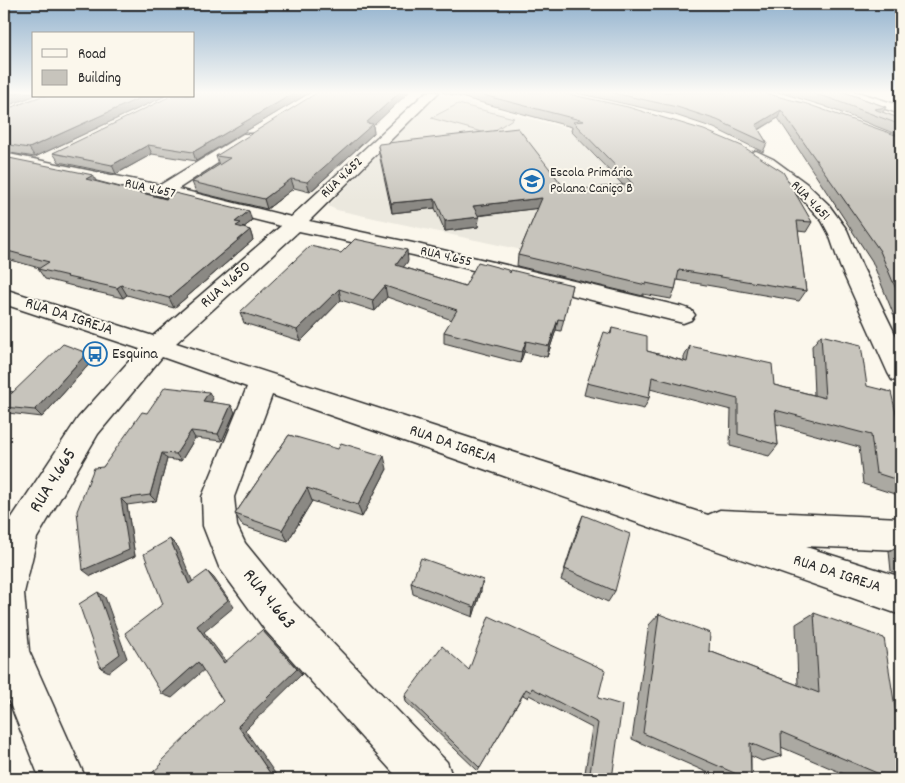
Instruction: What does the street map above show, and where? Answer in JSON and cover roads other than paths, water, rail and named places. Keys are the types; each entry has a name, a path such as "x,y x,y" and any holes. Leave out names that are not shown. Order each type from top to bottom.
{"street":[{"path":"162,191 262,129"},
{"name":"RUA 4.652","path":"295,224 395,129"},
{"name":"RUA 4.651","path":"742,149 769,164 798,186 816,204 837,230 850,265 901,373"},
{"path":"38,164 56,156"},
{"name":"RUA 4.657","path":"4,158 162,191 295,224"},
{"name":"RUA 4.655","path":"295,224 413,249 683,315"},
{"name":"RUA 4.650","path":"157,346 295,224"},
{"name":"RUA DA IGREJA","path":"4,296 901,596"},
{"name":"RUA 4.665","path":"63,779 9,652 5,593 21,533 88,426 157,346"},
{"name":"RUA 4.663","path":"263,382 218,497 220,526 232,555 279,616 430,779"},
{"path":"690,525 901,534"}],"place":[{"name":"Escola Primária Polana Caniço B","path":"532,181"},
{"name":"Esquina","path":"95,354"}]}
